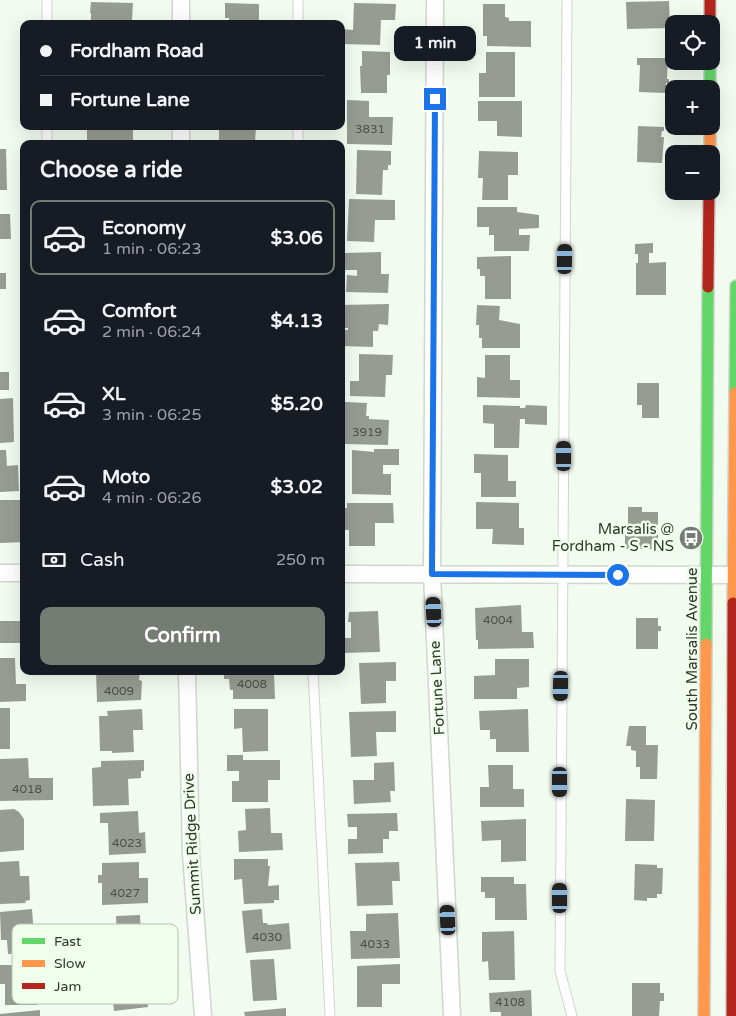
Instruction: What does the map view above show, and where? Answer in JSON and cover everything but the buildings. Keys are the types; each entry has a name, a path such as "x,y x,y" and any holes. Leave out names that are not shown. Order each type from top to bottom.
{"main road":[{"path":"710,0 710,15"},
{"name":"South Marsalis Avenue","path":"704,1016 709,200"},
{"path":"732,1016 736,286"}],"street":[{"path":"181,0 181,20"},
{"name":"Fortune Lane","path":"435,0 432,574 452,1016"},
{"path":"0,573 20,574"},
{"path":"345,574 734,575"},
{"name":"Summit Ridge Drive","path":"187,675 191,854 203,1016"}],"lane":[{"path":"47,0 47,20"},
{"path":"298,0 298,20"},
{"path":"567,0 560,971 572,1016"},
{"path":"313,675 330,1016"}],"traffic: fast":[{"path":"710,70 710,80"},
{"path":"735,393 736,286"},
{"path":"706,644 708,287"}],"traffic: slow":[{"path":"710,135 710,145"},
{"path":"733,603 735,393"},
{"path":"704,1016 706,644"}],"traffic: jam":[{"path":"710,0 710,15"},
{"path":"708,287 709,200"},
{"path":"732,1016 733,603"}],"place":[{"name":"Marsalis @ Fordham - S - NS","path":"691,538"}],"route":[{"path":"435,99 432,574 618,575"}]}
